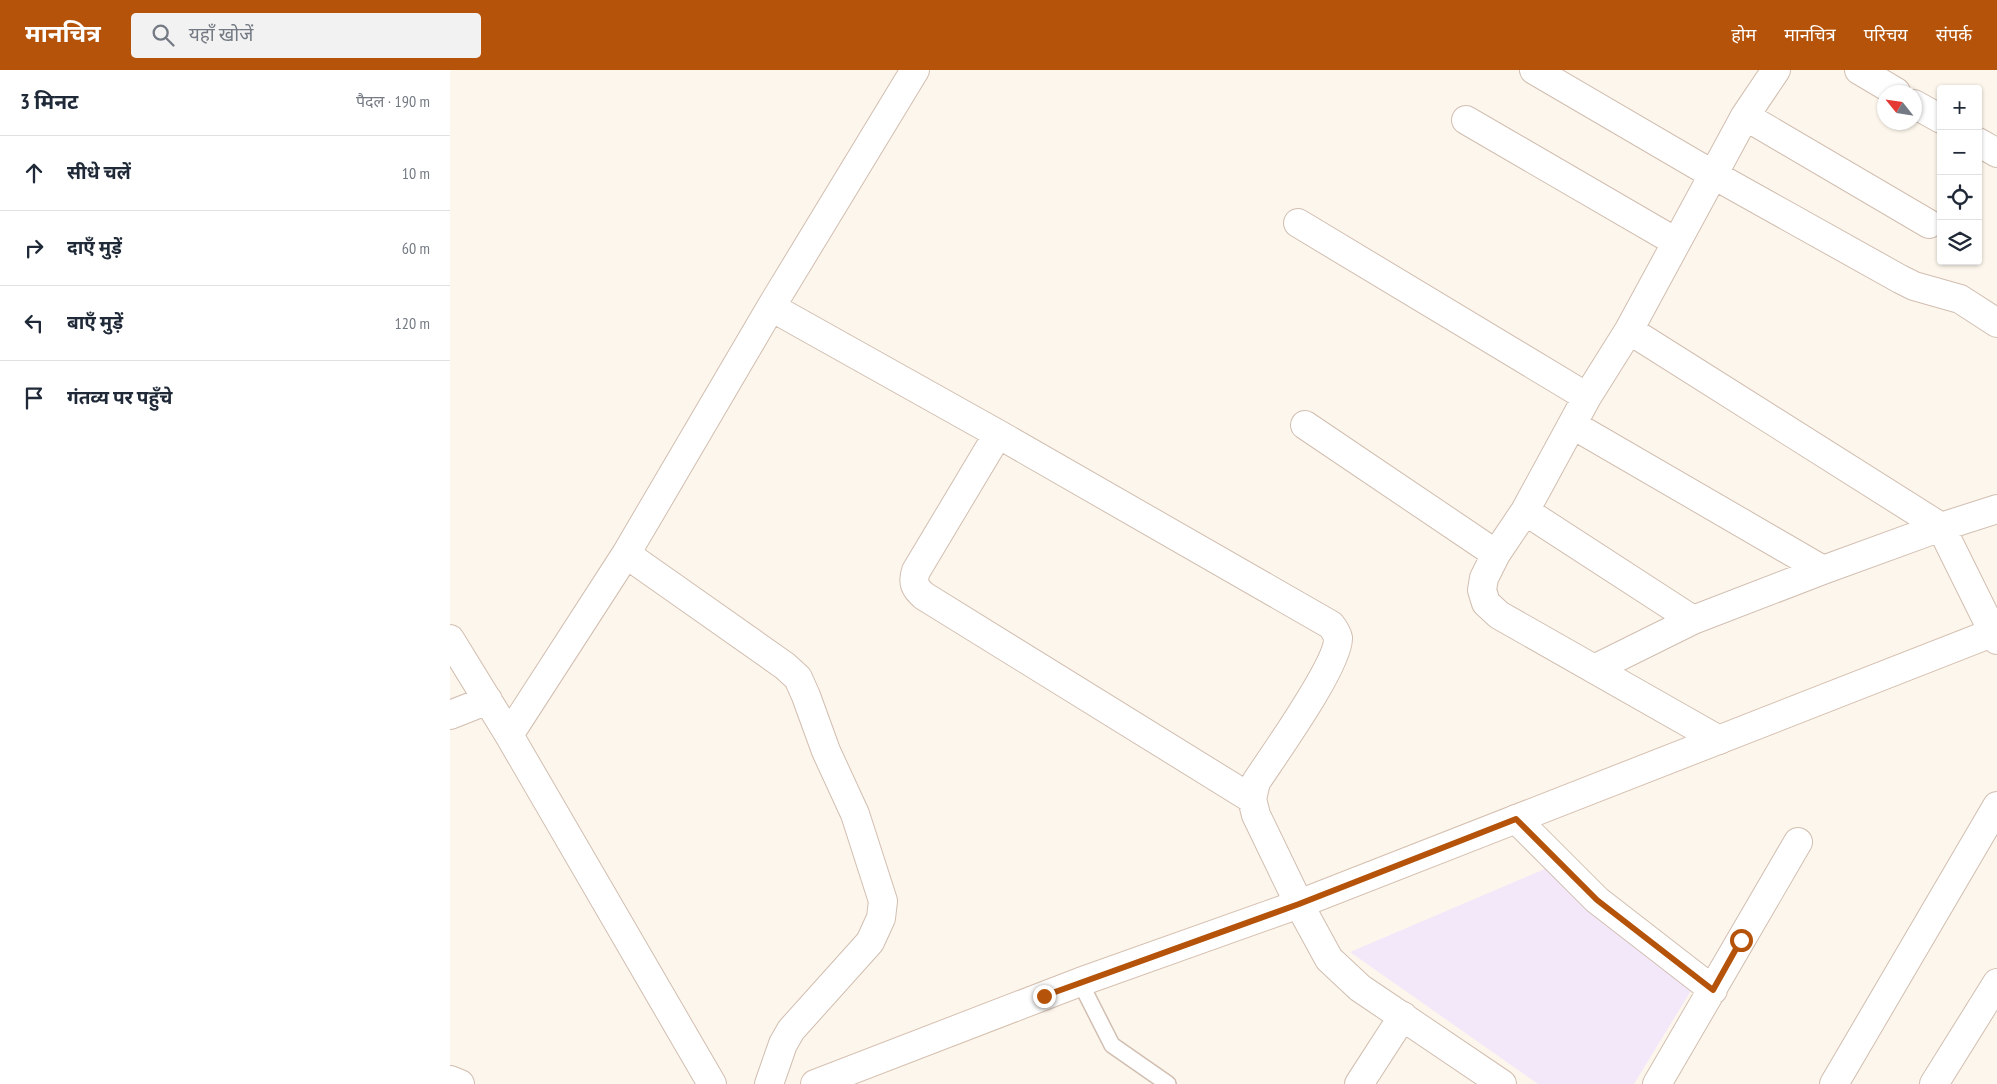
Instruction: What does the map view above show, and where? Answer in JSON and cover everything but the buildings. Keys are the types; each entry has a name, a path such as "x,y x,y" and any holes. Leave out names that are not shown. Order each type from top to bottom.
{"street":[{"path":"510,735 626,554 771,307 915,70"},
{"path":"1534,70 1712,174 1900,279 1914,286 1960,299 1997,323"},
{"path":"1720,740 1499,615 1486,603 1482,590 1484,578 1496,554 1525,511 1587,397 1629,330 1745,116 1776,70"},
{"path":"1858,70 1884,85"},
{"path":"1922,109 1937,118"},
{"path":"1745,116 1929,224"},
{"path":"1466,120 1676,242"},
{"path":"1982,144 1997,153"},
{"path":"1298,223 1587,397"},
{"path":"771,307 998,434 1331,625 1338,637 1336,648 1324,675 1256,782 1252,799 1256,815 1299,904 1329,959 1360,988 1502,1084"},
{"path":"815,1084 1080,982 1299,904 1996,634 1941,527 1629,330"},
{"path":"1573,424 1823,570"},
{"path":"1305,425 1496,554"},
{"path":"998,434 916,571 913,579 916,589 924,596 1252,799"},
{"path":"1594,669 1693,620 1823,570 1941,527 1997,509"},
{"path":"1525,511 1693,620"},
{"path":"626,554 785,666 798,678 826,751 855,814 883,901 881,918 870,942 791,1030 783,1044 769,1084"},
{"path":"450,638 510,735 712,1084"},
{"path":"450,715 488,700"},
{"path":"1834,1084 1997,806"},
{"path":"1516,819 1597,900 1713,990"},
{"path":"1657,1084 1798,842"},
{"path":"1934,1084 1997,983"},
{"path":"1359,1084 1403,1016"},
{"path":"450,1080 460,1084"}],"lane":[{"path":"1080,982 1112,1045 1168,1084"}],"shaded area":[{"path":"1554,865 1692,989 1634,1084 1538,1084 1350,952"}],"route":[{"path":"1044,996 1299,904 1516,819 1610,912 1713,990 1741,940"}]}
